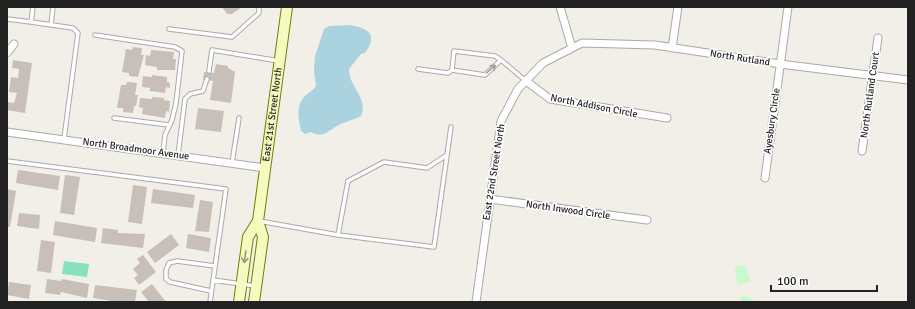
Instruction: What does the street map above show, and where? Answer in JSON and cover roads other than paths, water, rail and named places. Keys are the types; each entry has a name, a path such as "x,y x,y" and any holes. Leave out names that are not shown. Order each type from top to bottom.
{"main road":[{"name":"East 21st Street North","path":"239,302 248,237 258,221 287,7"},
{"name":"East 21st Street North","path":"254,302 263,237 258,221"}],"street":[{"path":"560,7 572,48"},
{"path":"672,48 678,7"},
{"name":"Ayesbury Circle","path":"765,178 788,7"},
{"name":"North Rutland Court","path":"862,151 878,38"},
{"name":"North Rutland","path":"572,48 582,43 655,45 873,77 908,80"},
{"path":"7,54 14,44"},
{"name":"East 22nd Street North","path":"476,302 501,121 518,89 543,63 572,48"},
{"name":"North Addison Circle","path":"526,82 550,99 667,118"},
{"name":"North Broadmoor Avenue","path":"7,132 265,168"},
{"name":"North Inwood Circle","path":"490,199 647,220"}],"lane":[{"path":"30,22 33,7"},
{"path":"51,25 53,7"},
{"path":"170,29 232,37 259,13 260,7"},
{"path":"7,19 73,28 78,33 64,140"},
{"path":"95,35 175,47 182,51 176,103 165,135 162,153"},
{"path":"209,71 212,50 280,61"},
{"path":"452,70 454,51 495,56 526,82"},
{"path":"418,69 448,73 452,70 485,75 501,60"},
{"path":"178,155 185,99 190,94 203,90 207,79"},
{"path":"114,118 169,126"},
{"path":"232,163 239,118"},
{"path":"258,221 338,235 434,247 451,127"},
{"path":"338,235 348,181 384,162 427,168 447,154"},
{"path":"7,161 226,189 210,302"},
{"path":"212,291 170,282 166,279 166,270 169,263 177,261 215,266"},
{"path":"213,280 256,286"}],"water":[{"path":"349,25 366,30 371,37 371,41 365,53 361,54 349,69 352,82 361,98 363,110 361,116 322,134 318,135 311,132 305,134 301,131 299,108 302,100 316,86 314,71 315,56 324,29 329,26"}]}
